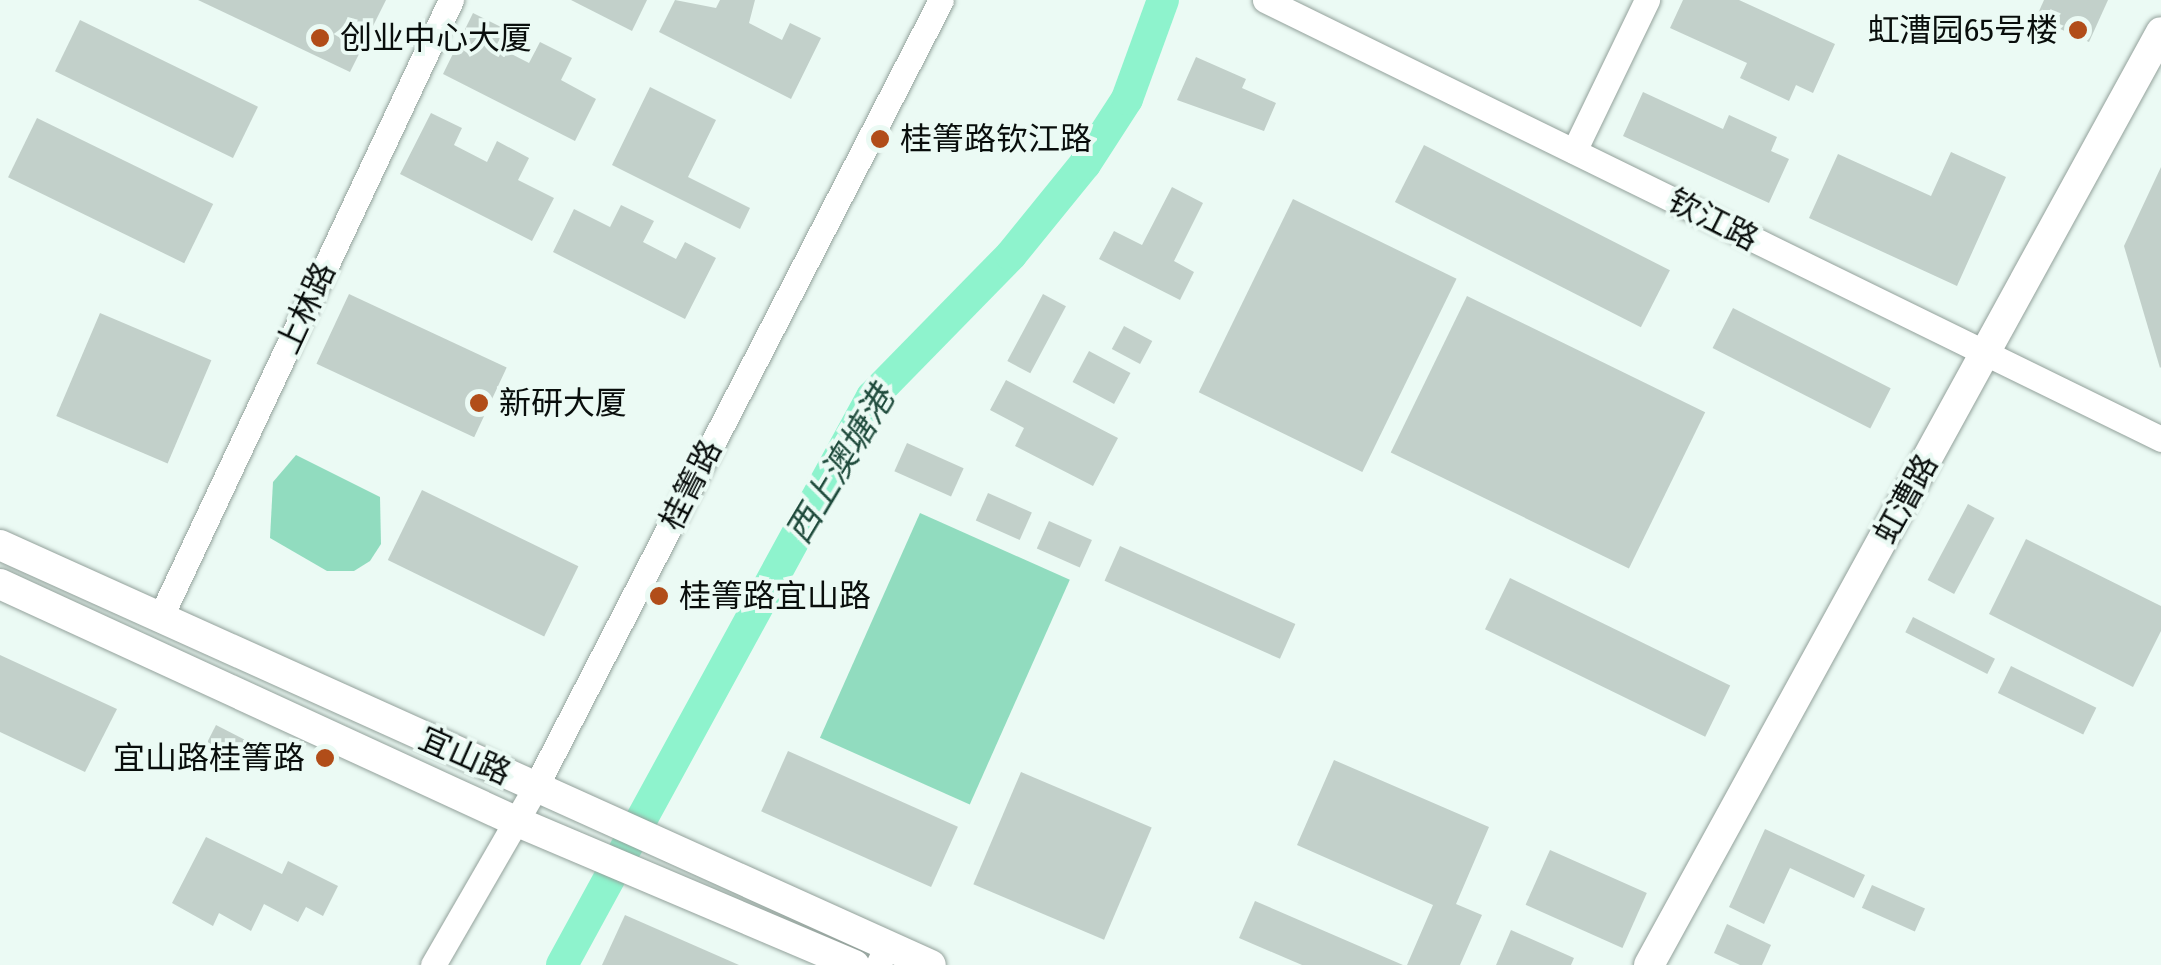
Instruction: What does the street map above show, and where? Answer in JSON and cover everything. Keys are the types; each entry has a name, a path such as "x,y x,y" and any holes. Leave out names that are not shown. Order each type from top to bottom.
{"main road":[{"name":"虹漕路","path":"1649,965 2161,32"},
{"name":"宜山路","path":"0,544 664,846 882,955 931,965"},
{"name":"宜山路","path":"0,584 513,820 854,965"}],"street":[{"name":"上林路","path":"160,616 451,0"},
{"name":"桂箐路","path":"433,965 513,820 536,788 941,0"},
{"name":"钦江路","path":"1264,0 2161,439"},
{"path":"1574,151 1647,0"}],"green space":[{"path":"296,455 380,497 381,544 370,561 354,571 327,571 270,538 273,482"},
{"path":"920,513 1070,580 970,804 820,738"}],"building":[{"name":"创业中心大厦","path":"198,0 386,0 350,72"},
{"path":"571,0 647,0 632,31"},
{"path":"675,0 716,8 720,0 755,0 749,23 782,40 790,23 821,38 791,99 659,32"},
{"path":"1683,0 1739,0 1835,44 1813,93 1796,85 1789,101 1740,78 1747,63 1670,28"},
{"name":"虹漕园65号楼","path":"2044,0 2108,0 2089,42 2036,18"},
{"path":"473,13 505,29 496,46 529,63 540,42 572,58 561,80 596,99 575,141 443,74"},
{"path":"80,20 258,107 233,158 55,71"},
{"path":"1196,57 1246,79 1242,88 1276,103 1264,131 1177,100"},
{"path":"650,87 716,120 688,177 750,208 740,229 612,165"},
{"path":"1643,92 1723,129 1729,115 1777,137 1771,151 1789,159 1769,203 1623,136"},
{"path":"431,113 462,128 454,145 487,162 497,141 529,158 518,180 554,198 532,241 400,174"},
{"path":"37,118 213,204 184,263 8,177"},
{"path":"1424,145 1670,270 1641,327 1395,202"},
{"path":"1951,152 2006,177 1957,286 1809,218 1838,154 1931,196"},
{"path":"2161,167 2161,367 2160,368 2124,246"},
{"path":"1172,187 1203,203 1174,261 1194,272 1180,300 1099,259 1114,231 1142,245"},
{"path":"1293,199 1457,279 1362,472 1199,392"},
{"path":"621,205 654,221 643,242 676,259 685,242 716,258 685,319 553,252 574,209 610,227"},
{"path":"349,294 507,368 474,437 316,364"},
{"path":"1043,294 1066,306 1030,373 1007,361"},
{"path":"1467,296 1705,412 1629,569 1391,452"},
{"path":"1733,308 1891,388 1870,428 1713,348"},
{"path":"100,313 211,360 168,463 56,416"},
{"path":"1124,326 1152,341 1140,364 1112,349"},
{"path":"1089,351 1130,373 1114,404 1073,382"},
{"path":"1006,380 1118,438 1093,486 1015,446 1024,428 990,410"},
{"path":"907,443 964,468 951,497 894,471"},
{"path":"422,490 578,566 544,636 388,560"},
{"path":"988,493 1032,513 1020,540 976,520"},
{"path":"1968,504 1994,518 1954,594 1928,580"},
{"path":"1049,521 1092,540 1080,568 1037,548"},
{"path":"2026,539 2161,606 2161,631 2133,687 1989,614"},
{"path":"1120,546 1295,624 1280,659 1105,581"},
{"path":"1510,578 1730,685 1705,737 1485,629"},
{"path":"1913,617 1995,659 1987,674 1905,632"},
{"path":"0,655 117,709 85,772 0,732"},
{"path":"2011,666 2096,708 2083,735 1998,693"},
{"path":"216,725 261,748 252,767 206,744"},
{"path":"788,751 958,827 931,887 761,811"},
{"path":"1334,760 1489,827 1456,904 1482,915 1460,965 1407,965 1433,905 1297,845"},
{"path":"1021,772 1152,827 1104,940 973,884"},
{"path":"1765,829 1865,875 1854,898 1790,868 1764,924 1729,907"},
{"path":"206,837 282,874 288,861 338,886 323,916 306,907 298,922 264,904 251,931 219,913 213,926 172,903"},
{"path":"1550,850 1647,893 1622,948 1526,905"},
{"path":"1872,885 1925,909 1915,931 1862,908"},
{"path":"1255,901 1403,965 1302,965 1239,938"},
{"path":"625,915 739,965 602,965"},
{"path":"1727,924 1771,945 1762,965 1740,965 1714,953"},
{"path":"1511,930 1574,958 1571,965 1496,965"}],"waterway":[{"name":"西上澳塘港","path":"562,965 872,397 1011,255 1085,164 1127,99 1163,0"}],"place":[{"name":"虹漕园65号楼","path":"2078,30"},
{"name":"创业中心大厦","path":"320,38"},
{"name":"桂箐路钦江路","path":"880,139"},
{"name":"新研大厦","path":"479,403"},
{"name":"桂箐路宜山路","path":"659,596"},
{"name":"宜山路桂箐路","path":"325,758"}]}
